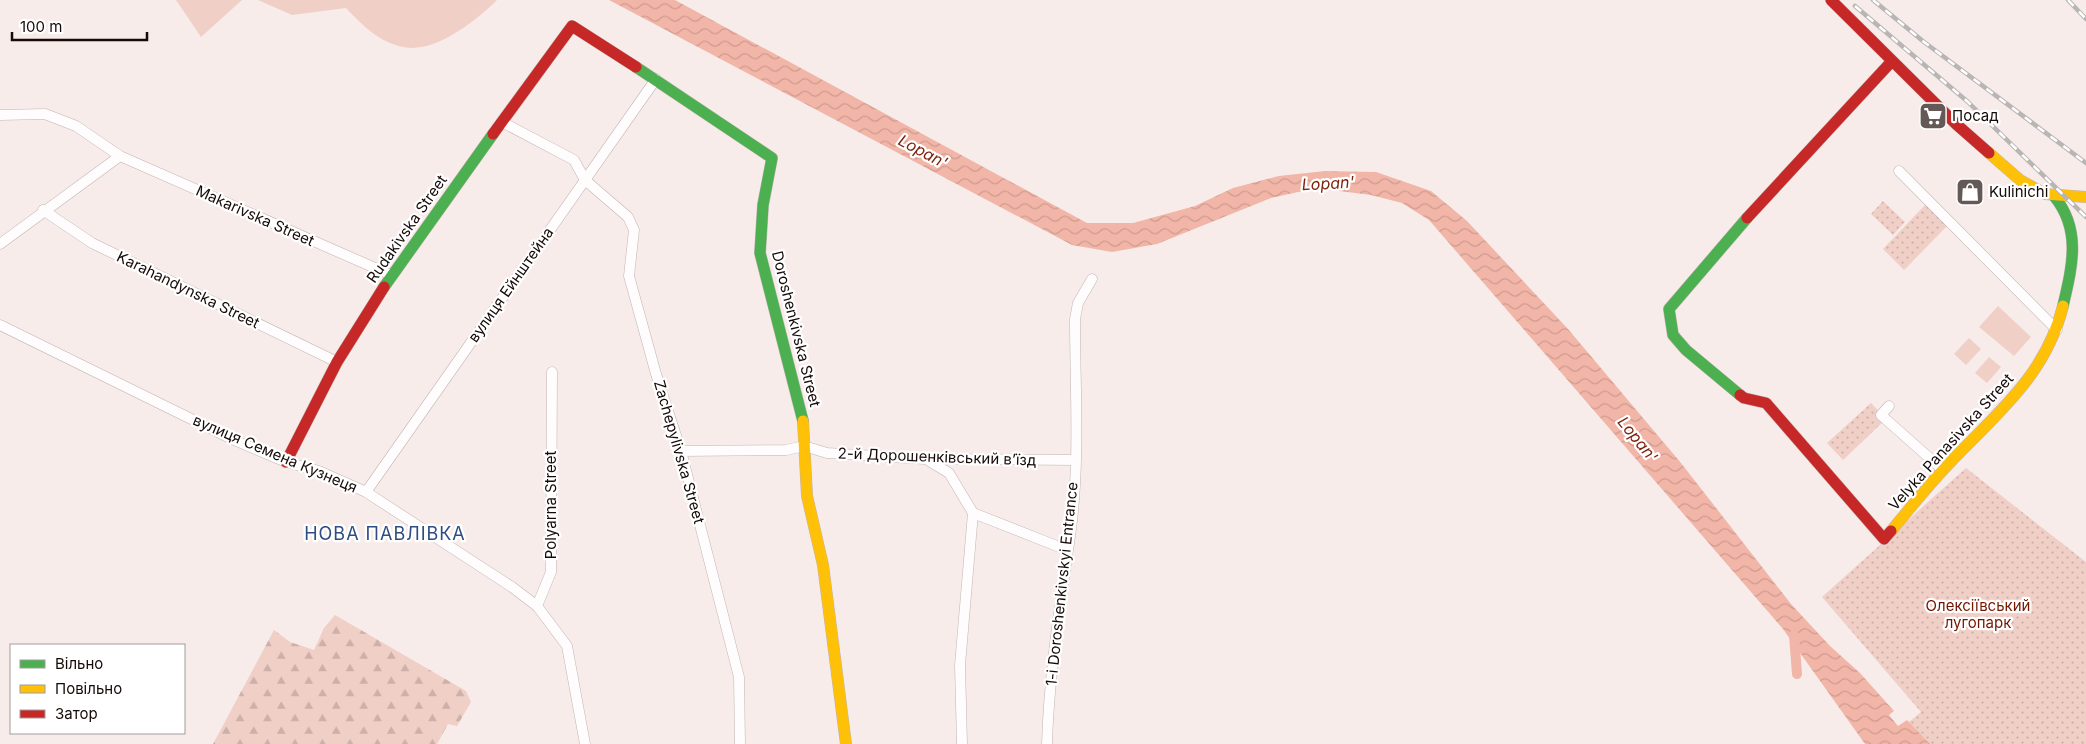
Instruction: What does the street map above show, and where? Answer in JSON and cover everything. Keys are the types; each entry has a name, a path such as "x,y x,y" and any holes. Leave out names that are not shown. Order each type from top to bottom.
{"street":[{"path":"1831,0 1956,124 2020,180 2034,190 2054,196 2086,197"},
{"name":"Doroshenkivska Street","path":"572,26 656,79 772,158 764,205 760,253 805,428 804,446 807,496 823,565 846,744"},
{"name":"Rudakivska Street","path":"286,462 337,362 391,275 572,26"},
{"name":"Velyka Panasivska Street","path":"1892,61 1714,254 1669,310 1670,328 1673,336 1686,350 1744,398 1766,403 1884,539 1943,470 2018,394 2043,356 2057,330 2070,276 2073,250 2071,225 2065,209 2054,196"},
{"name":"вулиця Ейнштейна","path":"366,492 656,79"},
{"name":"Makarivska Street","path":"0,115 45,114 76,126 120,156 391,275"},
{"name":"Zachepylivska Street","path":"502,122 574,160 585,180 628,217 634,230 629,276 656,374 681,451 739,677 742,743"},
{"path":"0,244 43,210 120,156"},
{"path":"1899,171 2057,330"},
{"name":"Karahandynska Street","path":"43,210 92,243 337,362"},
{"name":"1-i Doroshenkivskyi Entrance","path":"1047,744 1048,707 1066,550 1071,528 1075,460 1075,319 1078,303 1092,278"},
{"name":"вулиця Семена Кузнеця","path":"0,326 234,440 286,462 318,471 366,492 537,606"},
{"name":"Polyarna Street","path":"537,606 551,572 552,372"},
{"path":"1889,406 1881,415 1943,470"},
{"name":"2-й Дорошенківський в’їзд","path":"681,451 786,450 804,446 828,453 925,459 1075,460"},
{"path":"925,459 949,473 974,513 1066,550"},
{"path":"962,744 960,665 974,513"},
{"path":"537,606 567,646 585,744"}],"green space":[{"path":"176,0 242,0 201,37"},
{"path":"258,0 497,0 478,17 454,34 428,46 415,48 394,45 379,37 346,8 292,15"},
{"path":"1883,201 1905,222 1893,235 1871,214"},
{"path":"1926,204 1948,225 1904,270 1883,249"},
{"path":"1998,306 2031,337 2014,356 1979,327"},
{"path":"1969,338 1981,349 1966,365 1954,354"},
{"path":"1989,357 2001,367 1987,383 1975,373"},
{"path":"1871,403 1886,419 1843,460 1827,443"},
{"name":"Олексіївський лугопарк","path":"1966,468 2086,562 2086,744 1882,744 1921,712 1822,597"},
{"path":"335,615 466,691 471,702 457,726 448,724 437,744 213,744 274,630 290,642 314,650 324,628"}],"water":[{"name":"Lopan'","path":"609,0 675,0 1087,223 1133,223 1195,206 1233,188 1279,176 1325,171 1376,172 1431,191 1467,221 1568,329 1681,463 1791,604 1830,646 1860,673 1894,711 1889,715 1898,726 1907,720 1930,744 1865,744 1783,629 1429,220 1402,203 1371,195 1332,190 1298,192 1271,198 1157,244 1112,252 1072,245"}],"waterway":[{"path":"1794,635 1797,674"}],"railway":[{"path":"1873,0 1924,42 2086,163"},
{"path":"2068,0 2086,19"},
{"path":"1855,6 1968,102 2086,217"}],"traffic: fast":[{"path":"636,67 772,158 763,205 760,253 803,421"},
{"path":"384,287 493,134"},
{"path":"2054,196 2063,209 2072,235 2071,263 2063,306"},
{"path":"1740,395 1686,350 1673,335 1669,309 1747,218"}],"traffic: slow":[{"path":"1989,153 2020,180 2045,194 2086,197"},
{"path":"1891,531 1936,477 1997,415 2030,376 2055,332 2063,306"},
{"path":"803,421 807,496 823,565 846,744"}],"traffic: jam":[{"path":"1831,0 1956,124 1989,153"},
{"path":"493,134 572,26 636,67"},
{"path":"1747,218 1892,61"},
{"path":"286,462 337,362 384,287"},
{"path":"1740,395 1744,398 1766,403 1884,539 1891,531"}],"place":[{"name":"Посад","path":"1933,116"},
{"name":"Kulinichi","path":"1970,192"}],"district":[{"name":"НОВА ПАВЛІВКА","path":"385,534"}]}
